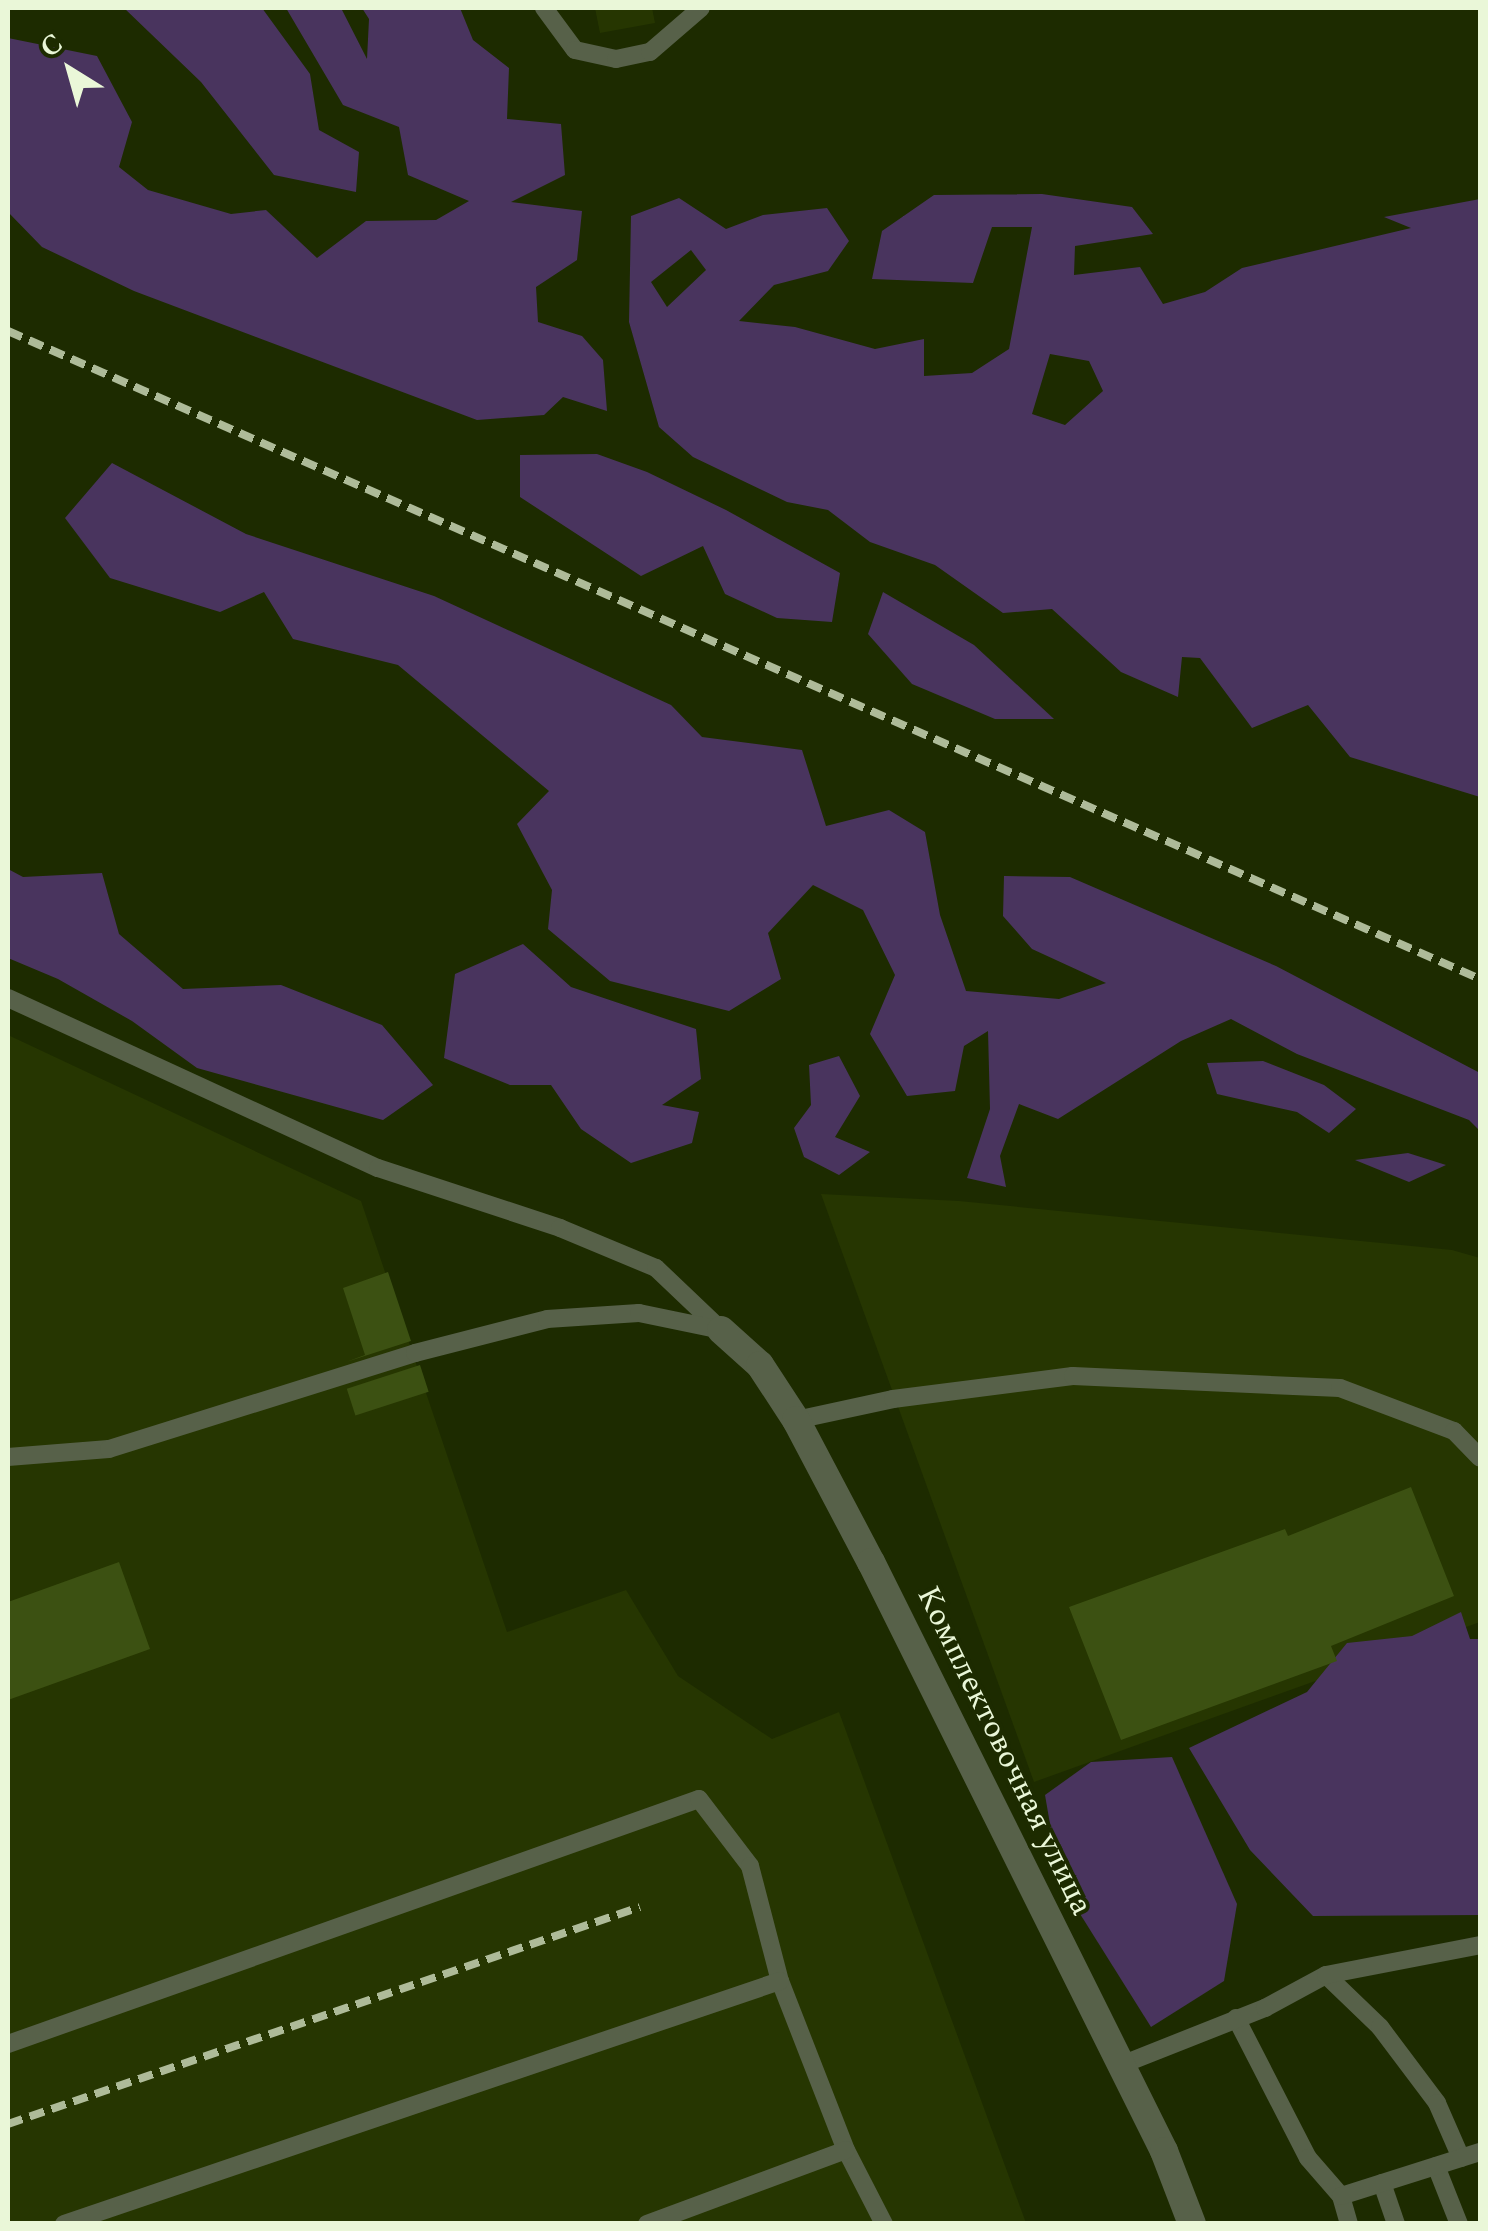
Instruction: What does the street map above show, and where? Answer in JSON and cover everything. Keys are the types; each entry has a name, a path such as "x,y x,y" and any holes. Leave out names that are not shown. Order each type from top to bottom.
{"street":[{"name":"Комплектовочная улица","path":"721,1330 760,1365 796,1420 1164,2151 1192,2224"}],"lane":[{"path":"544,8 576,50 616,59 650,52 702,8"},
{"path":"8,998 378,1168 560,1228 656,1268 721,1330"},
{"path":"8,1457 109,1449 416,1352 547,1318 639,1313 721,1330"},
{"path":"796,1420 893,1398 1072,1376 1340,1388 1454,1431 1480,1458"},
{"path":"8,2044 699,1799 750,1866 780,1981 846,2150 884,2224"},
{"path":"1121,2064 1266,2008 1326,1975 1480,1945"},
{"path":"1326,1975 1380,2027 1437,2102 1461,2158"},
{"path":"64,2224 780,1981"},
{"path":"1236,2018 1308,2158 1340,2196 1349,2224"},
{"path":"647,2224 846,2150"},
{"path":"1340,2196 1480,2152"},
{"path":"1436,2166 1459,2224"},
{"path":"1382,2182 1396,2224"}],"shaded area":[{"path":"124,8 262,8 310,74 319,130 359,152 356,192 274,175 201,82"},
{"path":"286,8 341,8 367,59 369,19 362,8 460,8 473,40 509,68 507,119 561,124 565,175 511,202 582,211 577,260 536,287 538,322 582,336 603,360 607,411 563,397 544,415 477,420 134,291 42,247 8,212 8,38 97,56 132,122 119,167 148,190 231,214 266,210 317,258 366,221 436,220 469,201 408,175 399,127 343,105"},
{"path":"595,8 652,8 655,23 600,33"},
{"path":"1042,194 1132,207 1153,234 1075,246 1074,275 1140,267 1163,304 1205,292 1242,268 1411,228 1384,217 1480,199 1480,797 1350,757 1308,705 1252,728 1200,658 1182,657 1178,697 1121,672 1052,609 1003,613 935,565 870,542 828,510 787,502 693,457 659,427 629,322 631,216 679,198 726,229 763,215 827,208 849,241 828,271 774,285 739,321 795,327 875,349 924,339 924,376 972,373 1009,349 1032,227 992,227 973,283 872,279 882,231 934,195","holes":["691,250 706,270 667,307 651,282","1050,354 1089,361 1103,391 1065,425 1032,414"]},
{"path":"597,454 647,472 726,510 840,573 832,622 777,618 725,594 703,546 641,576 520,497 520,455"},
{"path":"112,463 246,534 434,596 671,705 702,737 802,750 826,826 889,810 925,832 940,915 966,991 1059,999 1106,983 1032,949 1003,916 1004,876 1070,877 1276,966 1480,1073 1480,1131 1469,1120 1297,1054 1231,1019 1181,1041 1058,1119 1019,1104 1000,1156 1006,1187 967,1178 990,1109 988,1031 964,1046 955,1091 907,1096 870,1034 895,975 863,910 813,885 768,933 781,979 729,1011 610,981 548,929 552,890 517,824 549,791 398,665 293,639 264,592 220,612 110,578 65,518"},
{"path":"883,592 974,645 1054,719 995,719 912,684 868,634"},
{"path":"8,869 23,877 102,873 119,934 183,989 281,985 382,1025 433,1085 383,1120 197,1068 132,1021 58,979 8,958"},
{"path":"523,944 571,987 696,1029 701,1079 662,1105 699,1112 692,1143 631,1163 581,1129 551,1085 510,1085 444,1058 455,974"},
{"path":"8,1035 361,1201 507,1632 626,1590 678,1676 772,1739 839,1712 1026,2223 8,2224"},
{"path":"839,1056 860,1096 835,1137 870,1152 839,1175 804,1157 794,1128 811,1105 809,1065"},
{"path":"1263,1061 1324,1085 1356,1109 1329,1133 1297,1112 1217,1094 1207,1063"},
{"path":"1408,1153 1446,1165 1409,1182 1355,1160"},
{"path":"821,1194 959,1201 1452,1250 1480,1258 1480,1622 1034,1782"},
{"path":"1461,1612 1470,1639 1480,1639 1480,1915 1313,1916 1250,1850 1189,1748 1307,1692 1347,1643 1412,1636"},
{"path":"1172,1757 1237,1904 1224,1981 1151,2027 1060,1882 1045,1795 1091,1762"}],"building":[{"path":"388,1272 411,1341 346,1362 365,1355 343,1288"},
{"path":"420,1365 429,1392 355,1415 347,1389"},
{"path":"1411,1487 1454,1596 1331,1646 1337,1661 1121,1740 1069,1607 1285,1529 1288,1536"},
{"path":"119,1562 150,1649 8,1700 8,1602"}],"railway":[{"path":"8,331 1480,979"},
{"path":"8,2124 640,1907"}]}
